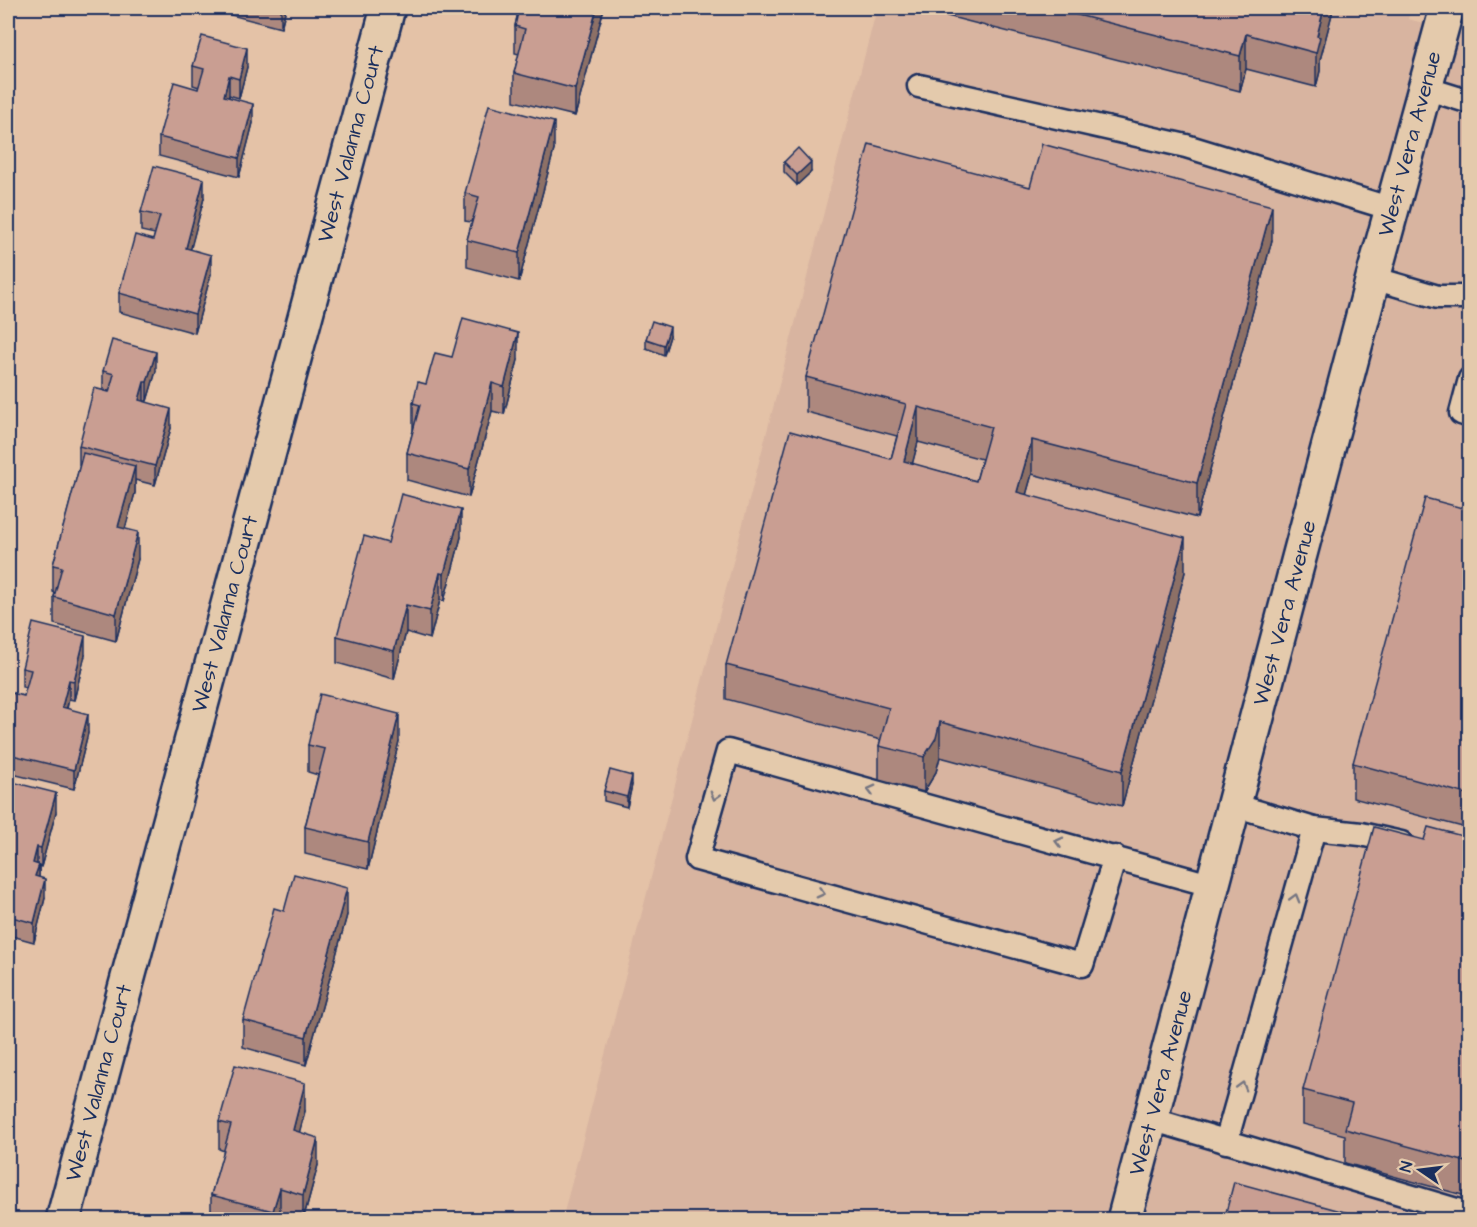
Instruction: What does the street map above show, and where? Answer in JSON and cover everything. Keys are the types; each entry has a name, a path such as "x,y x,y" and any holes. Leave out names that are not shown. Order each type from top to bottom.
{"street":[{"name":"West Valanna Court","path":"63,1220 388,8"},
{"name":"West Vera Avenue","path":"1124,1220 1373,278 1447,8"}],"lane":[{"path":"919,86 1186,146 1392,209"},
{"path":"1425,88 1470,102"},
{"path":"1373,278 1438,297 1470,297"},
{"path":"1470,379 1461,413 1470,416"},
{"path":"1115,857 1082,965 697,859 728,751 1115,857 1214,886"},
{"path":"1234,805 1314,829 1361,834 1424,849"},
{"path":"1226,1142 1314,829"},
{"path":"1151,1119 1470,1214"}],"shaded area":[{"path":"877,8 1411,8 1408,19 1469,35 1469,1219 562,1220"}],"building":[{"path":"519,8 597,8 575,89 514,73 525,29 515,26"},
{"path":"1050,8 1324,8 1317,36 1320,37 1316,53 1246,34 1240,56"},
{"path":"202,36 247,48 239,79 229,76 224,96 253,104 239,158 159,137 174,82 198,89 204,69 193,66"},
{"path":"489,105 554,122 519,253 467,240 479,197 465,193"},
{"path":"869,144 1030,187 1042,144 1272,206 1197,483 1032,440 1017,492 1185,538 1122,771 940,722 936,738 924,757 879,746 889,708 726,665 790,431 891,459 906,404 806,377","holes":["918,407 991,427 976,481 904,461"]},
{"path":"798,148 811,162 797,175 784,162"},
{"path":"154,166 204,179 186,248 211,255 195,314 119,293 135,235 153,240 160,216 141,212"},
{"path":"463,318 518,333 504,387 492,383 469,469 407,453 420,405 413,403 418,382 426,384 435,353 452,357"},
{"path":"652,321 670,327 664,345 646,339"},
{"path":"112,340 156,352 139,400 171,409 155,466 79,446 94,388 109,392 114,374 103,371"},
{"path":"83,453 135,466 118,527 138,532 116,614 54,597 62,567 53,565"},
{"path":"401,494 461,510 444,574 440,573 430,611 406,605 394,651 337,636 364,536 388,543"},
{"path":"1425,498 1470,510 1470,795 1353,763"},
{"path":"33,623 85,636 74,681 69,680 62,707 88,714 74,770 8,754 8,713 12,693 24,696 31,670 22,668"},
{"path":"320,694 399,714 368,842 305,827 325,749 308,745"},
{"path":"610,770 632,776 627,797 604,791"},
{"path":"8,781 56,793 41,848 37,847 33,863 39,865 35,876 45,879 34,923 8,916"},
{"path":"1374,827 1424,840 1428,827 1470,838 1470,1163 1345,1129 1352,1103 1303,1090"},
{"path":"294,874 347,888 306,1037 243,1020 274,908 284,911"},
{"path":"235,1065 305,1083 293,1130 318,1138 303,1195 280,1188 273,1211 211,1195 231,1125 219,1122"},
{"path":"1234,1182 1374,1220 1224,1220"}]}
